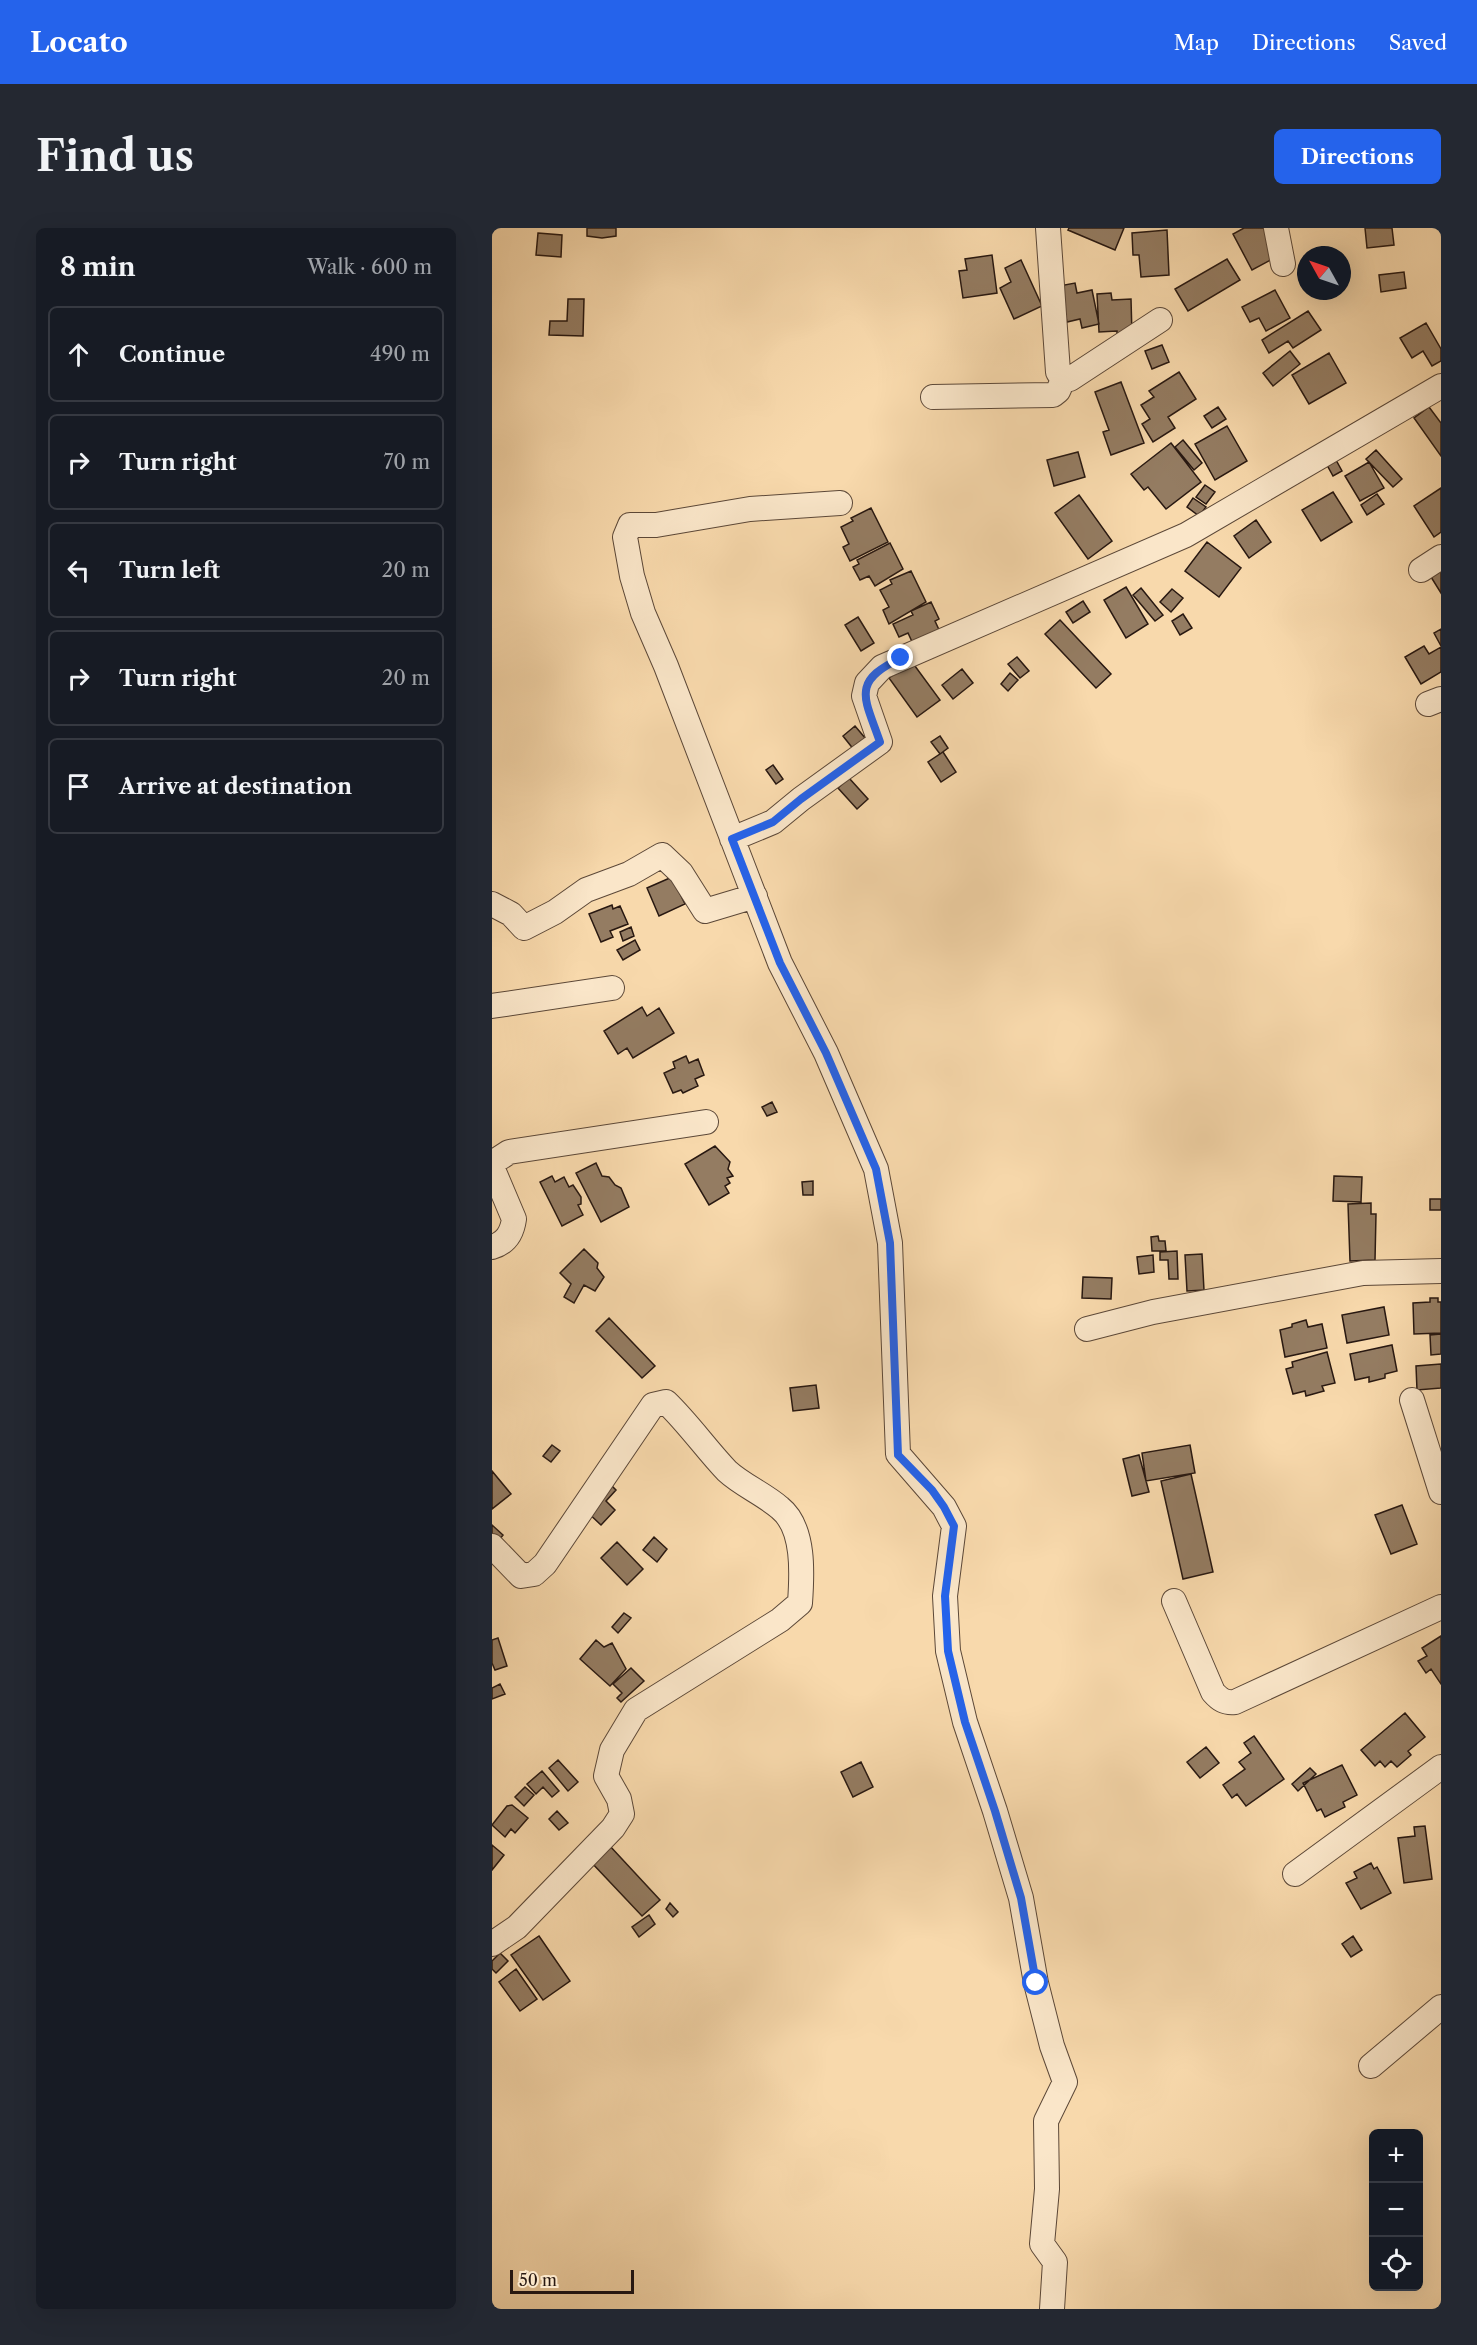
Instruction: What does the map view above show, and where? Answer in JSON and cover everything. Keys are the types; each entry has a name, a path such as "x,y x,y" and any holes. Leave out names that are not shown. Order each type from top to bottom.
{"street":[{"path":"1276,228 1283,264"},
{"path":"1042,229 1058,372 1063,380"},
{"path":"1063,380 1070,380 1160,320"},
{"path":"933,397 1053,395 1058,391 1063,380"},
{"path":"732,839 773,822 880,742 864,696 867,683 882,667 1186,534 1441,386"},
{"path":"840,503 750,509 656,525 630,525 625,537 632,576 643,613 666,666 780,963 826,1053 876,1169 890,1243 898,1455 938,1498 954,1526 945,1596 948,1651 965,1722 1021,1898 1036,1983 1052,2046 1065,2082 1046,2121 1047,2189 1042,2244 1055,2262 1052,2309"},
{"path":"1421,570 1441,557"},
{"path":"492,904 511,914 524,928 555,912 586,890 629,874 662,855 681,873 705,911 755,896"},
{"path":"492,1006 612,988"},
{"path":"492,1247 503,1243 513,1228 514,1219 492,1165 509,1152 706,1122"},
{"path":"1087,1329 1153,1312 1363,1273 1441,1270"},
{"path":"1412,1400 1441,1492"},
{"path":"492,1546 521,1576 534,1574 544,1564 653,1404 666,1402 683,1418 729,1472 782,1509 795,1528 802,1573 800,1603 780,1620 636,1710 612,1750 606,1776 619,1799 622,1814 613,1828 517,1927 492,1944"},
{"path":"1174,1601 1213,1692 1220,1700 1227,1703 1235,1702 1441,1607"},
{"path":"1295,1874 1441,1767"},
{"path":"1371,2066 1441,2007"}],"building":[{"path":"587,228 616,228 616,236 602,238 587,236"},
{"path":"1069,228 1124,228 1115,250 1068,230"},
{"path":"1244,228 1264,228 1278,256 1252,270 1233,234"},
{"path":"1365,228 1392,228 1394,245 1367,248"},
{"path":"1167,230 1169,275 1141,277 1139,255 1133,255 1132,233"},
{"path":"538,233 562,235 561,257 536,255"},
{"path":"992,255 997,293 963,298 959,271 967,270 965,259"},
{"path":"1227,259 1240,280 1188,311 1175,289"},
{"path":"1021,260 1042,306 1014,319 1000,288 1011,282 1005,268"},
{"path":"1404,272 1406,288 1381,292 1379,275"},
{"path":"1075,283 1077,293 1092,290 1099,324 1082,328 1080,319 1067,322 1059,286"},
{"path":"1275,290 1290,318 1266,331 1259,318 1250,322 1242,307"},
{"path":"1111,293 1112,300 1131,299 1132,335 1117,336 1117,331 1099,332 1097,294"},
{"path":"568,299 584,299 583,336 549,335 550,321 567,321"},
{"path":"1308,311 1321,330 1293,348 1288,341 1269,353 1262,340"},
{"path":"1426,323 1441,349 1441,361 1432,366 1423,351 1412,358 1400,338"},
{"path":"1162,345 1169,362 1152,369 1145,351"},
{"path":"1290,351 1300,364 1273,386 1263,373"},
{"path":"1329,353 1346,383 1309,404 1292,375"},
{"path":"1179,372 1196,399 1168,417 1175,428 1153,442 1142,424 1150,419 1141,405 1154,397 1149,391"},
{"path":"1121,382 1144,443 1111,455 1103,432 1109,430 1095,392"},
{"path":"1218,407 1226,419 1212,428 1204,416"},
{"path":"1429,407 1441,423 1441,456 1414,418"},
{"path":"1227,426 1247,461 1215,480 1195,444"},
{"path":"1183,440 1202,463 1194,470 1175,447"},
{"path":"1171,443 1201,482 1166,509 1148,487 1144,490 1131,474"},
{"path":"1376,450 1402,479 1393,487 1366,459"},
{"path":"1078,452 1085,477 1054,486 1047,460"},
{"path":"1336,460 1342,471 1333,476 1327,465"},
{"path":"1369,462 1384,488 1360,501 1345,476"},
{"path":"1205,485 1215,492 1206,504 1196,497"},
{"path":"1441,488 1441,532 1434,537 1414,506"},
{"path":"1333,492 1352,522 1321,541 1302,510"},
{"path":"1377,494 1384,504 1367,515 1361,505"},
{"path":"1079,495 1112,541 1088,559 1055,513"},
{"path":"1193,498 1206,507 1199,516 1187,507"},
{"path":"871,508 888,542 850,561 843,547 849,544 841,527 853,521 851,518"},
{"path":"1256,520 1271,542 1249,558 1234,536"},
{"path":"1207,542 1241,568 1219,597 1185,571"},
{"path":"890,543 903,569 875,586 869,576 860,580 853,567 859,564 857,560"},
{"path":"911,571 926,602 889,624 883,610 889,607 880,590 892,584 890,580"},
{"path":"1441,571 1441,593 1431,577"},
{"path":"1126,587 1148,624 1126,638 1104,600"},
{"path":"1141,588 1163,615 1155,621 1133,595"},
{"path":"1172,589 1183,598 1171,612 1160,602"},
{"path":"1083,601 1090,612 1073,623 1066,612"},
{"path":"931,602 939,619 935,621 941,634 914,646 908,633 899,637 893,624 913,615 911,611"},
{"path":"1183,614 1192,628 1180,635 1172,621"},
{"path":"858,617 874,643 861,651 845,625"},
{"path":"1060,620 1111,674 1096,688 1045,634"},
{"path":"1441,629 1441,646 1434,633"},
{"path":"1424,646 1429,654 1441,647 1441,672 1421,684 1405,657"},
{"path":"1017,657 1029,671 1020,678 1008,664"},
{"path":"912,662 940,700 917,717 889,678"},
{"path":"962,669 973,683 953,699 942,685"},
{"path":"1010,673 1018,680 1008,691 1001,684"},
{"path":"855,726 871,745 858,755 843,736"},
{"path":"940,736 948,748 940,754 931,742"},
{"path":"943,752 956,772 941,782 928,762"},
{"path":"773,765 783,779 776,784 766,770"},
{"path":"849,778 868,799 857,809 838,788"},
{"path":"672,877 685,904 659,916 647,888"},
{"path":"612,905 613,909 620,906 628,924 610,931 613,937 601,942 589,914"},
{"path":"631,927 634,936 623,941 620,932"},
{"path":"635,940 640,950 623,960 617,950"},
{"path":"642,1007 647,1016 659,1008 674,1033 633,1058 627,1048 618,1054 604,1031"},
{"path":"686,1056 689,1063 698,1059 704,1075 695,1079 698,1086 683,1093 681,1090 673,1093 664,1073 675,1068 673,1062"},
{"path":"772,1102 777,1112 767,1116 762,1107"},
{"path":"715,1146 730,1162 728,1169 733,1176 727,1178 730,1183 725,1186 729,1193 709,1205 685,1164"},
{"path":"596,1163 602,1176 609,1177 615,1185 621,1188 629,1207 601,1222 576,1173"},
{"path":"552,1176 555,1182 564,1177 569,1187 573,1185 581,1197 581,1204 578,1205 583,1215 562,1226 540,1182"},
{"path":"1334,1176 1362,1177 1361,1202 1333,1201"},
{"path":"813,1181 813,1195 803,1195 802,1182"},
{"path":"1430,1199 1441,1199 1441,1210 1430,1210"},
{"path":"1371,1203 1371,1214 1376,1214 1375,1260 1350,1261 1348,1204"},
{"path":"1158,1236 1159,1241 1165,1241 1166,1251 1152,1251 1151,1237"},
{"path":"584,1249 598,1263 597,1268 604,1277 595,1291 584,1285 574,1303 564,1297 571,1284 560,1273"},
{"path":"1177,1251 1178,1279 1169,1279 1168,1260 1160,1260 1160,1252"},
{"path":"1202,1254 1204,1290 1187,1291 1185,1255"},
{"path":"1153,1255 1154,1272 1139,1274 1137,1257"},
{"path":"1083,1277 1112,1278 1111,1299 1082,1298"},
{"path":"1430,1298 1438,1298 1438,1302 1441,1302 1441,1333 1414,1334 1413,1303 1430,1302"},
{"path":"1384,1307 1389,1335 1347,1343 1342,1315"},
{"path":"609,1318 655,1366 642,1378 596,1331"},
{"path":"1306,1320 1308,1327 1322,1324 1327,1348 1285,1357 1280,1330"},
{"path":"1441,1334 1441,1354 1431,1355 1430,1335"},
{"path":"1392,1345 1397,1371 1385,1374 1385,1378 1369,1382 1369,1377 1355,1380 1350,1354"},
{"path":"1327,1352 1335,1383 1322,1386 1324,1391 1306,1396 1305,1391 1293,1394 1286,1369 1293,1367 1292,1362"},
{"path":"1441,1364 1441,1388 1417,1390 1416,1366"},
{"path":"816,1385 819,1408 793,1411 790,1388"},
{"path":"552,1445 560,1451 551,1462 543,1456"},
{"path":"1190,1445 1195,1473 1146,1481 1142,1453"},
{"path":"1139,1455 1149,1492 1132,1496 1123,1459"},
{"path":"492,1471 511,1494 492,1509"},
{"path":"1191,1474 1213,1572 1183,1579 1161,1481"},
{"path":"609,1483 616,1490 606,1501 615,1510 601,1525 584,1509"},
{"path":"1402,1505 1417,1544 1391,1554 1375,1515"},
{"path":"492,1525 503,1535 495,1545 492,1543"},
{"path":"654,1537 667,1549 657,1562 643,1550"},
{"path":"617,1542 643,1569 627,1585 601,1558"},
{"path":"624,1613 631,1618 618,1633 612,1627"},
{"path":"1441,1636 1441,1684 1431,1669 1426,1673 1418,1661 1427,1656 1422,1648"},
{"path":"498,1638 507,1666 495,1670 492,1663 492,1640"},
{"path":"596,1640 604,1647 612,1643 626,1669 610,1686 580,1659"},
{"path":"631,1668 644,1681 621,1702 617,1698 622,1693 613,1684"},
{"path":"500,1684 505,1694 492,1699 492,1688"},
{"path":"1405,1713 1425,1737 1408,1751 1411,1755 1397,1767 1391,1761 1385,1767 1380,1761 1375,1766 1361,1750"},
{"path":"1254,1736 1284,1779 1246,1806 1237,1794 1232,1798 1223,1785 1245,1769 1239,1762 1251,1753 1244,1743"},
{"path":"1206,1747 1219,1763 1200,1778 1187,1762"},
{"path":"558,1760 578,1782 568,1791 549,1768"},
{"path":"861,1762 873,1787 853,1797 841,1772"},
{"path":"1342,1765 1357,1795 1343,1802 1345,1807 1325,1817 1321,1809 1317,1811 1303,1783"},
{"path":"1310,1768 1316,1774 1298,1791 1292,1784"},
{"path":"542,1771 559,1791 552,1797 543,1787 536,1794 527,1784"},
{"path":"525,1787 534,1795 524,1806 515,1797"},
{"path":"512,1805 528,1818 515,1833 511,1829 505,1837 492,1825 507,1806"},
{"path":"557,1811 568,1823 559,1830 549,1819"},
{"path":"1425,1826 1432,1879 1404,1883 1398,1838 1415,1836 1414,1827"},
{"path":"492,1845 504,1855 492,1870"},
{"path":"609,1845 660,1900 642,1916 591,1862"},
{"path":"1371,1863 1374,1869 1377,1867 1391,1893 1361,1909 1346,1883 1357,1878 1354,1872"},
{"path":"670,1903 678,1912 673,1917 666,1909"},
{"path":"649,1915 655,1924 639,1937 632,1927"},
{"path":"539,1936 570,1981 543,2000 511,1955"},
{"path":"1353,1936 1362,1950 1351,1957 1342,1944"},
{"path":"500,1953 508,1961 496,1973 492,1969 492,1961"},
{"path":"516,1969 537,1999 520,2011 499,1982"}],"route":[{"path":"901,658 882,667 867,683 864,696 880,742 773,822 732,839 780,963 826,1053 876,1169 890,1243 898,1455 932,1490 954,1526 945,1596 948,1651 965,1722 1021,1898 1036,1983"}]}
